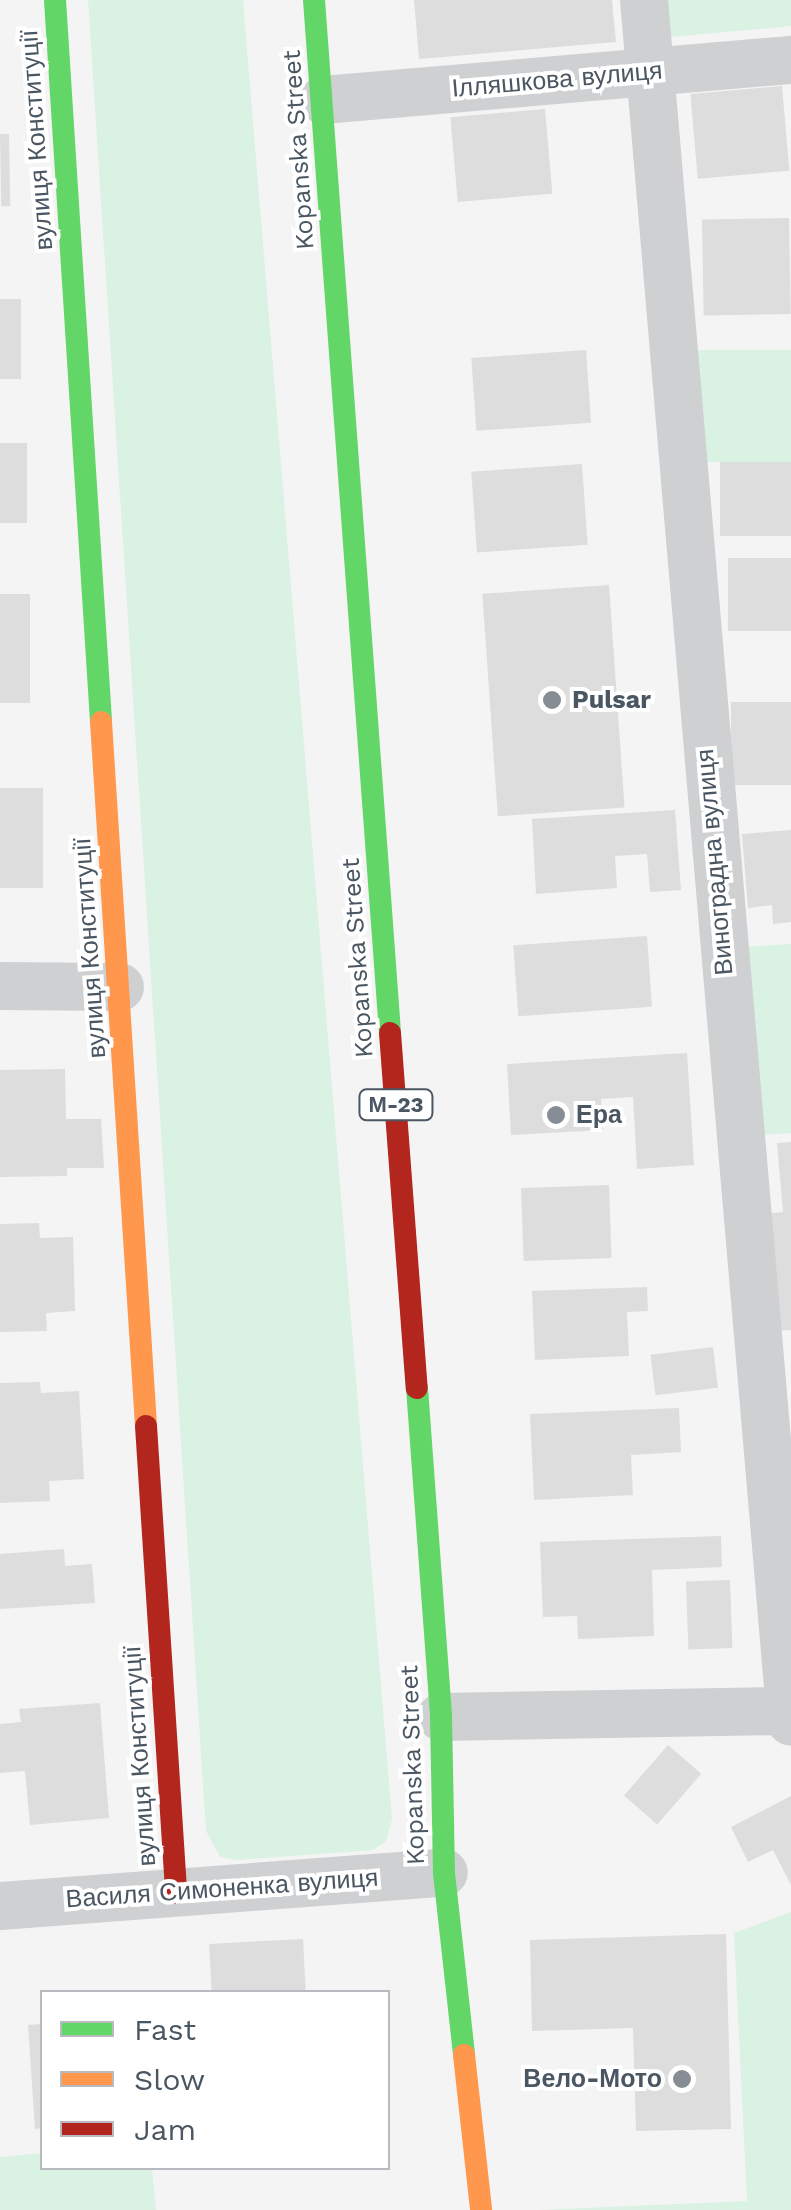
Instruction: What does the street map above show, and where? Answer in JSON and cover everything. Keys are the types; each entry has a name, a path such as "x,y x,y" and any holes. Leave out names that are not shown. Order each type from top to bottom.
{"main road":[{"name":"вулиця Конституції","path":"55,0 176,1892"},
{"name":"Kopanska Street","path":"314,0 441,1717 444,1873 481,2210"}],"street":[{"name":"Виноградна вулиця","path":"644,0 788,1716"},
{"name":"Ілляшкова вулиця","path":"323,100 791,60"},
{"path":"0,986 120,988"},
{"path":"441,1717 788,1716"},
{"name":"Василя Симоненка вулиця","path":"0,1906 444,1873"}],"green space":[{"path":"88,0 243,0 392,1819 386,1841 373,1850 237,1860 220,1857 206,1831"},
{"path":"667,0 791,0 791,26 670,37"},
{"path":"696,350 791,350 791,462 696,462"},
{"path":"791,944 791,1133 759,1135 744,947"},
{"path":"791,1912 791,2210 539,2210 747,2201 734,1933"},
{"path":"40,2153 40,2170 152,2170 156,2210 0,2210 0,2157"}],"building":[{"path":"414,0 612,0 616,42 419,59"},
{"path":"782,86 789,171 698,179 690,94"},
{"path":"545,109 552,194 458,202 450,117"},
{"path":"0,134 9,134 10,206 1,206"},
{"path":"789,218 791,314 704,316 702,220"},
{"path":"0,299 21,299 21,379 0,379"},
{"path":"586,350 591,423 476,431 471,358"},
{"path":"0,443 27,443 27,523 0,523"},
{"path":"720,462 791,462 791,536 720,536"},
{"path":"582,464 588,545 477,553 471,472"},
{"path":"728,558 791,558 791,631 728,631"},
{"name":"Pulsar","path":"609,585 625,807 498,816 482,594"},
{"path":"0,594 30,594 30,703 0,703"},
{"path":"731,702 791,702 791,785 731,785"},
{"path":"0,788 43,788 43,888 0,888"},
{"path":"675,810 681,890 650,892 647,854 615,856 617,888 536,894 532,819"},
{"path":"791,830 791,922 773,924 772,905 748,908 742,834"},
{"path":"647,936 652,1007 518,1016 513,945"},
{"name":"Ера","path":"687,1053 694,1165 637,1169 633,1097 601,1099 603,1130 511,1135 507,1064"},
{"path":"65,1069 66,1119 101,1119 104,1168 67,1168 67,1176 0,1177 0,1070"},
{"path":"791,1142 791,1330 775,1331 765,1214 783,1212 777,1143"},
{"path":"609,1185 612,1258 524,1261 521,1188"},
{"path":"39,1223 40,1238 73,1237 75,1311 46,1313 47,1331 0,1332 0,1224"},
{"path":"647,1287 648,1311 627,1312 629,1356 535,1360 532,1291"},
{"path":"713,1347 718,1388 655,1395 650,1355"},
{"path":"40,1382 41,1393 79,1391 84,1479 49,1481 50,1501 0,1503 0,1383"},
{"path":"679,1408 681,1452 631,1455 633,1495 534,1500 530,1414"},
{"path":"721,1536 722,1567 652,1570 654,1636 578,1639 577,1616 543,1617 540,1542"},
{"path":"64,1549 65,1566 92,1564 95,1603 0,1609 0,1554"},
{"path":"730,1580 732,1648 688,1649 686,1582"},
{"path":"100,1703 109,1818 30,1825 25,1771 0,1773 0,1724 21,1722 19,1709"},
{"path":"668,1745 701,1774 657,1824 624,1796"},
{"path":"791,1796 791,1885 773,1850 748,1862 731,1827"},
{"name":"Вело-Мото","path":"726,1934 731,2129 636,2131 633,2028 532,2031 530,1940"},
{"path":"303,1939 306,1990 212,1990 209,1944"},
{"path":"40,2024 40,2128 35,2129 28,2025"}],"traffic: fast":[{"path":"55,0 101,722"},
{"path":"314,0 390,1033"},
{"path":"417,1388 441,1717 444,1873 464,2055"}],"traffic: slow":[{"path":"101,722 146,1426"},
{"path":"464,2055 481,2210"}],"traffic: jam":[{"path":"390,1033 417,1388"},
{"path":"146,1426 176,1893"}],"place":[{"name":"Pulsar","path":"552,700"},
{"name":"Ера","path":"556,1115"},
{"name":"Вело-Мото","path":"682,2079"}]}
